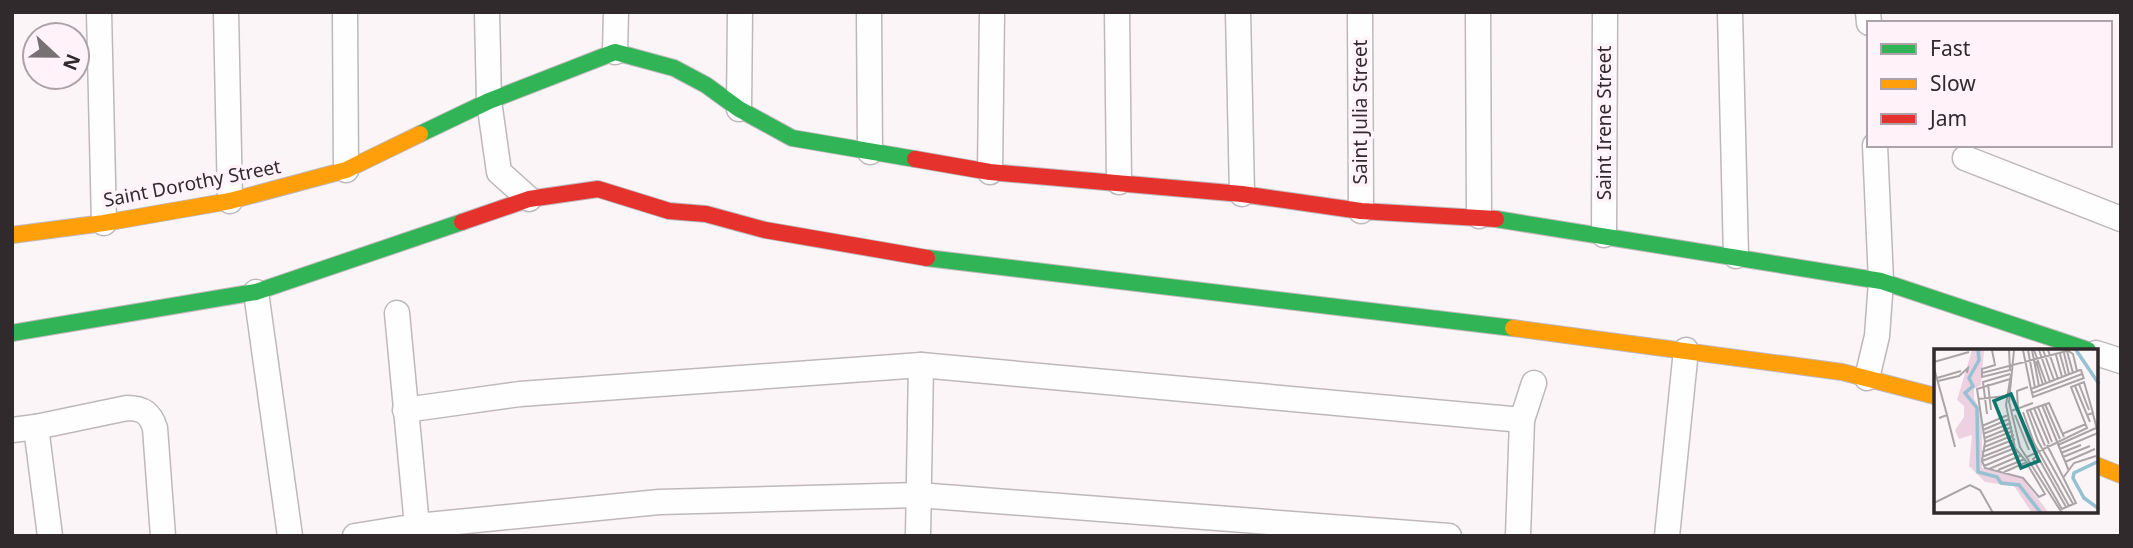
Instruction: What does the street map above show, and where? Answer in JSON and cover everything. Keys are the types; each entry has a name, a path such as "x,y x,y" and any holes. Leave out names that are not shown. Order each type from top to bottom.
{"street":[{"path":"99,12 104,223"},
{"path":"226,12 230,201"},
{"path":"345,12 346,170"},
{"path":"487,12 489,101 499,172 528,199"},
{"path":"616,12 615,52 674,68 792,138 990,172 1242,194 1361,211 1479,216 1604,234 1881,281 2085,349"},
{"path":"739,109 740,12"},
{"path":"869,12 870,152"},
{"path":"990,172 992,12"},
{"path":"1118,12 1119,182"},
{"path":"1238,12 1242,194"},
{"name":"Saint Julia Street","path":"1360,12 1361,211"},
{"path":"1478,12 1479,216"},
{"name":"Saint Irene Street","path":"1604,234 1605,12"},
{"path":"1730,12 1735,256"},
{"name":"Saint Dorothy Street","path":"12,235 104,223 230,201 346,170 489,101 615,52"},
{"path":"1867,378 1877,336 1881,281 1875,147"},
{"path":"1965,159 2121,219"},
{"path":"12,333 256,292 528,199 598,189 668,211 706,214 765,230 922,257 1686,349 1842,372 1934,396"},
{"path":"256,292 290,536"},
{"path":"397,313 417,526"},
{"path":"1667,536 1686,349"},
{"path":"2098,354 2121,361"},
{"path":"405,411 520,394 921,365 1522,420"},
{"path":"918,536 921,365"},
{"path":"1518,536 1522,420 1534,383"},
{"path":"50,536 24,429 127,408 146,411 155,429 163,536"},
{"path":"2098,466 2121,475"},
{"path":"355,536 417,526 659,502 918,495 1449,536"}],"traffic: fast":[{"path":"420,134 489,101 615,52 674,68 792,138 915,159"},
{"path":"1496,219 1881,281 2085,349"},
{"path":"12,333 256,292 462,222"},
{"path":"927,258 1513,328"}],"traffic: slow":[{"path":"12,235 104,223 230,201 346,170 420,134"},
{"path":"1513,328 1842,372 1934,396"},
{"path":"2098,466 2121,475"}],"traffic: jam":[{"path":"915,159 990,172 1242,194 1361,211 1496,219"},
{"path":"462,222 529,199 598,189 669,211 706,214 765,230 927,258"}]}
